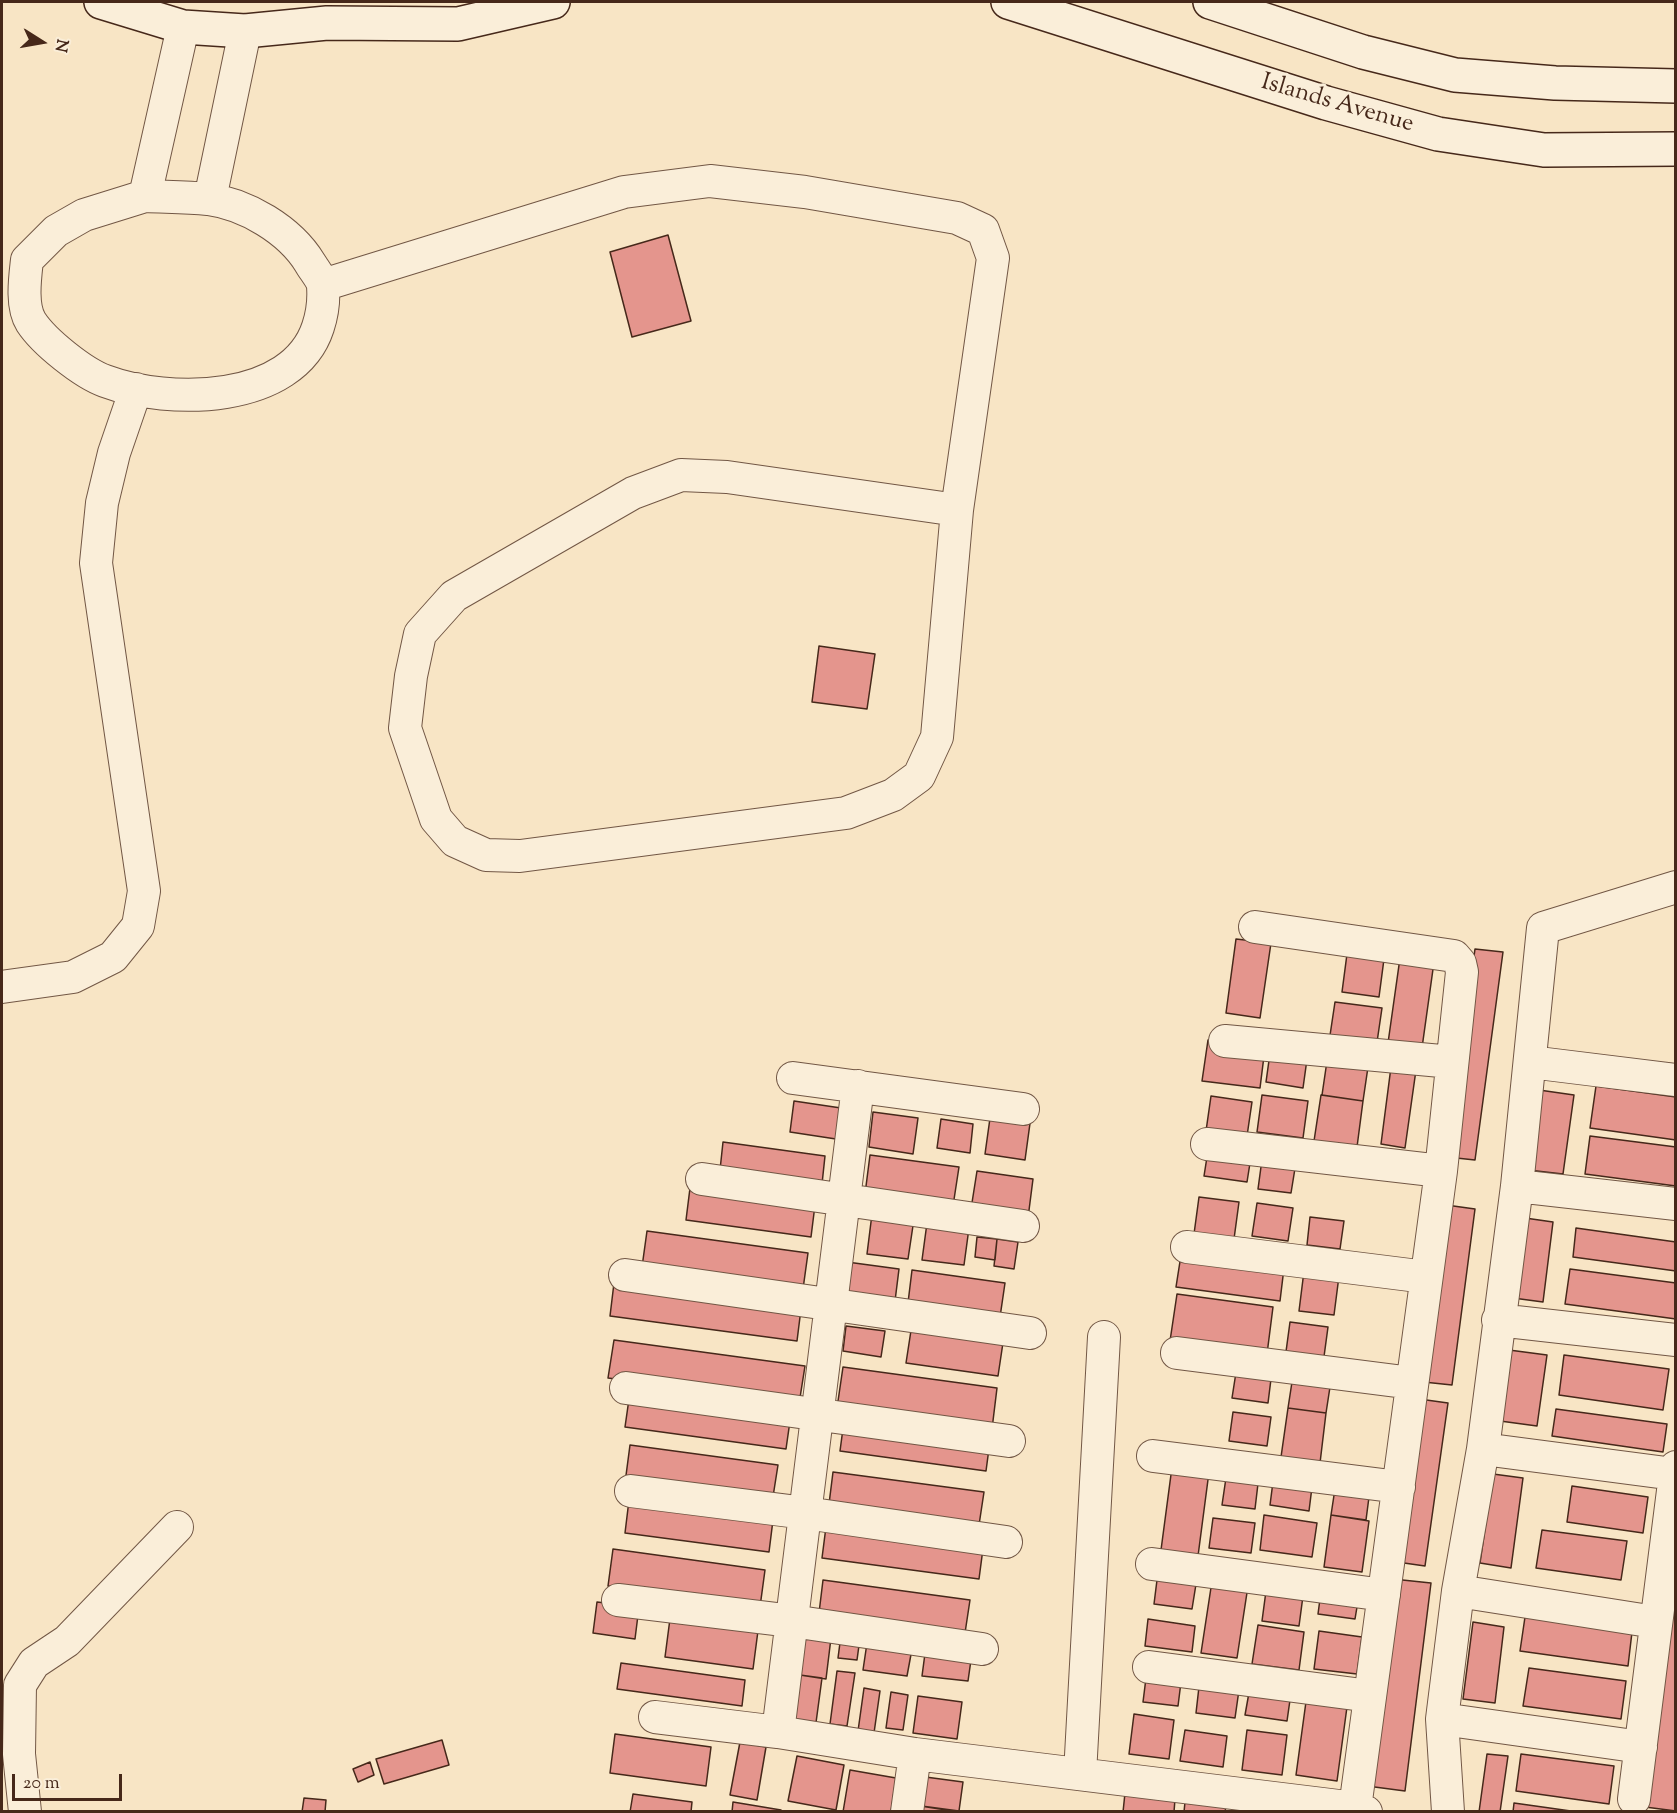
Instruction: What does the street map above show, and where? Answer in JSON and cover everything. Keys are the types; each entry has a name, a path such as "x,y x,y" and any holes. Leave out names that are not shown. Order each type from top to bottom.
{"street":[{"path":"101,2 183,27 245,31 327,22 458,24 553,2"},
{"path":"327,22 375,2"},
{"name":"Islands Avenue","path":"1008,2 1326,103 1438,134 1544,150 1676,149"},
{"path":"1210,2 1363,51 1455,75 1555,83 1676,86"},
{"path":"145,196 183,27"},
{"path":"210,199 245,31"},
{"path":"323,285 624,192 710,181 805,192 957,218 983,230 993,258 957,510 937,737 919,776 893,795 846,813 520,856 486,855 455,841 436,819 405,728 411,675 420,634 454,597 633,493 681,475 728,477 957,510"},
{"path":"145,196 210,199 246,209 276,228 301,249 323,285 321,318 314,341 297,360 277,376 253,386 195,395 136,389 104,381 78,365 53,346 30,321 14,255 84,215 145,196"},
{"path":"2,987 73,977 113,957 138,926 144,891 96,562 102,503 114,453 136,389"},
{"path":"1448,1812 1442,1719 1458,1591 1483,1449 1516,1186 1543,928 1676,887"},
{"path":"655,1717 778,1732 915,1754 1360,1810 1370,1696 1441,1171 1462,972 1460,963 1454,956 1255,927"},
{"path":"1225,1041 1452,1062"},
{"path":"1530,1062 1676,1080"},
{"path":"793,1078 1023,1109"},
{"path":"778,1732 858,1086"},
{"path":"1207,1144 1441,1171"},
{"path":"702,1179 1023,1226"},
{"path":"1516,1186 1676,1204"},
{"path":"1187,1247 1426,1277"},
{"path":"625,1275 1030,1333"},
{"path":"1498,1320 1676,1340"},
{"path":"1080,1774 1104,1336"},
{"path":"1178,1353 1412,1383"},
{"path":"626,1388 1010,1441"},
{"path":"1483,1449 1675,1471 1634,1799"},
{"path":"1153,1456 1399,1487"},
{"path":"631,1491 1006,1542"},
{"path":"25,1812 19,1754 20,1685 34,1663 67,1641 177,1527"},
{"path":"1152,1564 1384,1595"},
{"path":"1458,1591 1655,1622"},
{"path":"618,1600 792,1621 982,1649"},
{"path":"1149,1667 1370,1696"},
{"path":"1442,1719 1641,1747"},
{"path":"907,1812 915,1754"}],"building":[{"path":"668,235 691,321 632,337 610,252"},
{"path":"819,646 875,654 867,709 812,702"},
{"path":"1236,939 1271,943 1260,1018 1226,1013"},
{"path":"1475,949 1503,952 1475,1160 1447,1157"},
{"path":"1347,954 1384,959 1379,997 1342,992"},
{"path":"1400,958 1434,962 1421,1055 1387,1050"},
{"path":"1335,1002 1382,1008 1376,1049 1329,1042"},
{"path":"1208,1040 1265,1048 1260,1088 1202,1081"},
{"path":"1271,1046 1308,1052 1303,1088 1266,1082"},
{"path":"1327,1061 1368,1067 1363,1101 1322,1095"},
{"path":"1391,1067 1416,1070 1405,1148 1381,1144"},
{"path":"1596,1086 1676,1097 1676,1140 1590,1128"},
{"path":"1539,1090 1574,1095 1563,1174 1528,1170"},
{"path":"1262,1095 1308,1101 1303,1138 1257,1132"},
{"path":"1321,1095 1363,1101 1357,1147 1314,1141"},
{"path":"1211,1096 1252,1102 1247,1136 1206,1131"},
{"path":"794,1101 841,1108 836,1139 790,1132"},
{"path":"991,1111 1031,1116 1025,1160 985,1154"},
{"path":"873,1112 918,1118 913,1154 869,1147"},
{"path":"941,1119 973,1124 970,1153 937,1148"},
{"path":"1590,1136 1676,1147 1676,1186 1585,1174"},
{"path":"723,1142 825,1156 822,1184 720,1170"},
{"path":"1263,1152 1297,1156 1291,1193 1258,1189"},
{"path":"870,1155 959,1167 953,1206 865,1194"},
{"path":"1207,1157 1250,1163 1247,1182 1204,1176"},
{"path":"977,1171 1033,1179 1028,1218 971,1209"},
{"path":"690,1188 815,1205 811,1237 686,1220"},
{"path":"1199,1197 1239,1202 1234,1239 1194,1234"},
{"path":"1257,1203 1293,1208 1288,1241 1252,1236"},
{"path":"1439,1204 1475,1209 1452,1385 1414,1381"},
{"path":"872,1214 914,1219 908,1259 867,1254"},
{"path":"1310,1217 1344,1221 1340,1249 1307,1245"},
{"path":"1525,1218 1553,1222 1543,1302 1513,1298"},
{"path":"927,1223 969,1228 964,1265 922,1260"},
{"path":"1576,1228 1676,1242 1676,1271 1573,1257"},
{"path":"647,1231 808,1253 803,1289 642,1267"},
{"path":"977,1237 997,1239 995,1260 975,1257"},
{"path":"997,1239 1018,1242 1014,1269 994,1266"},
{"path":"1181,1255 1284,1268 1280,1301 1176,1287"},
{"path":"847,1262 899,1269 894,1309 842,1302"},
{"path":"1570,1269 1676,1283 1676,1319 1565,1304"},
{"path":"912,1270 1005,1283 999,1324 907,1311"},
{"path":"1304,1271 1339,1276 1334,1315 1299,1311"},
{"path":"614,1283 801,1309 797,1341 610,1316"},
{"path":"1177,1294 1273,1307 1267,1354 1170,1341"},
{"path":"1290,1322 1328,1327 1323,1364 1285,1359"},
{"path":"912,1324 1004,1336 998,1376 906,1363"},
{"path":"846,1326 885,1331 881,1357 843,1351"},
{"path":"614,1340 805,1366 799,1404 608,1378"},
{"path":"1509,1350 1547,1355 1537,1426 1500,1421"},
{"path":"1564,1355 1669,1369 1663,1410 1559,1395"},
{"path":"1237,1366 1272,1371 1268,1403 1232,1398"},
{"path":"843,1367 997,1388 992,1429 837,1408"},
{"path":"1294,1369 1332,1374 1326,1413 1288,1408"},
{"path":"630,1392 791,1414 786,1449 625,1427"},
{"path":"1412,1398 1448,1403 1425,1566 1390,1561"},
{"path":"1288,1408 1326,1413 1320,1463 1281,1457"},
{"path":"1556,1409 1667,1424 1663,1452 1552,1436"},
{"path":"1233,1412 1271,1417 1267,1446 1229,1441"},
{"path":"844,1421 990,1441 986,1471 840,1451"},
{"path":"630,1445 778,1465 772,1503 625,1483"},
{"path":"1172,1467 1209,1472 1198,1556 1161,1550"},
{"path":"1338,1469 1372,1474 1366,1520 1331,1515"},
{"path":"1227,1471 1259,1475 1255,1509 1222,1505"},
{"path":"833,1472 984,1492 979,1525 829,1504"},
{"path":"1274,1474 1313,1479 1309,1511 1270,1505"},
{"path":"1493,1474 1523,1478 1511,1568 1480,1563"},
{"path":"1572,1486 1648,1497 1643,1533 1567,1522"},
{"path":"629,1500 773,1520 769,1552 625,1533"},
{"path":"1264,1515 1317,1523 1312,1557 1260,1550"},
{"path":"1331,1515 1369,1521 1362,1572 1324,1567"},
{"path":"1213,1518 1255,1523 1251,1553 1209,1548"},
{"path":"827,1519 984,1541 979,1579 822,1558"},
{"path":"1542,1530 1627,1541 1621,1580 1536,1568"},
{"path":"613,1549 765,1570 760,1607 608,1586"},
{"path":"1158,1572 1197,1578 1192,1609 1154,1604"},
{"path":"1393,1579 1431,1583 1405,1791 1367,1786"},
{"path":"823,1580 970,1600 965,1633 819,1613"},
{"path":"1212,1581 1248,1586 1237,1658 1201,1653"},
{"path":"1676,1583 1676,1811 1645,1807"},
{"path":"1322,1584 1360,1589 1355,1619 1318,1614"},
{"path":"1266,1591 1303,1596 1299,1626 1262,1621"},
{"path":"597,1602 639,1607 635,1639 593,1633"},
{"path":"671,1611 759,1623 753,1669 665,1657"},
{"path":"1525,1617 1632,1632 1628,1666 1520,1651"},
{"path":"1148,1619 1195,1626 1192,1652 1145,1646"},
{"path":"1473,1622 1504,1627 1495,1703 1463,1699"},
{"path":"1258,1625 1304,1632 1299,1670 1252,1664"},
{"path":"1319,1631 1362,1637 1357,1674 1314,1669"},
{"path":"806,1634 831,1638 826,1679 800,1675"},
{"path":"841,1635 860,1638 857,1660 838,1658"},
{"path":"867,1643 912,1649 907,1676 863,1670"},
{"path":"926,1646 972,1653 968,1681 922,1676"},
{"path":"621,1663 745,1680 742,1706 617,1689"},
{"path":"1529,1668 1626,1681 1621,1719 1523,1706"},
{"path":"837,1671 855,1673 847,1726 830,1724"},
{"path":"800,1675 822,1678 815,1730 793,1726"},
{"path":"1146,1678 1181,1682 1178,1706 1143,1702"},
{"path":"1200,1678 1240,1683 1235,1718 1196,1713"},
{"path":"1250,1687 1291,1693 1287,1721 1245,1715"},
{"path":"1308,1687 1349,1692 1337,1781 1296,1775"},
{"path":"864,1688 880,1691 874,1733 858,1731"},
{"path":"891,1692 908,1695 903,1730 886,1728"},
{"path":"918,1696 962,1702 957,1739 913,1733"},
{"path":"1134,1714 1174,1720 1169,1759 1129,1754"},
{"path":"1185,1730 1227,1736 1223,1767 1180,1761"},
{"path":"1247,1730 1287,1735 1282,1775 1242,1770"},
{"path":"615,1734 711,1747 706,1786 610,1773"},
{"path":"442,1740 449,1765 384,1784 376,1759"},
{"path":"740,1742 766,1747 757,1800 730,1795"},
{"path":"1487,1754 1508,1756 1500,1812 1479,1812"},
{"path":"1521,1754 1614,1766 1609,1804 1516,1791"},
{"path":"797,1756 844,1765 836,1810 788,1801"},
{"path":"370,1762 374,1775 358,1782 353,1769"},
{"path":"850,1770 896,1778 891,1812 843,1812"},
{"path":"918,1776 963,1782 959,1811 914,1805"},
{"path":"1125,1793 1175,1799 1174,1812 1123,1812"},
{"path":"633,1794 692,1802 691,1812 630,1812"},
{"path":"304,1798 326,1800 325,1812 302,1812"},
{"path":"733,1802 781,1810 781,1812 732,1812"},
{"path":"1185,1802 1226,1806 1225,1812 1184,1812"},
{"path":"1514,1803 1578,1812 1513,1812"},
{"path":"914,1805 959,1812 913,1812"}]}
